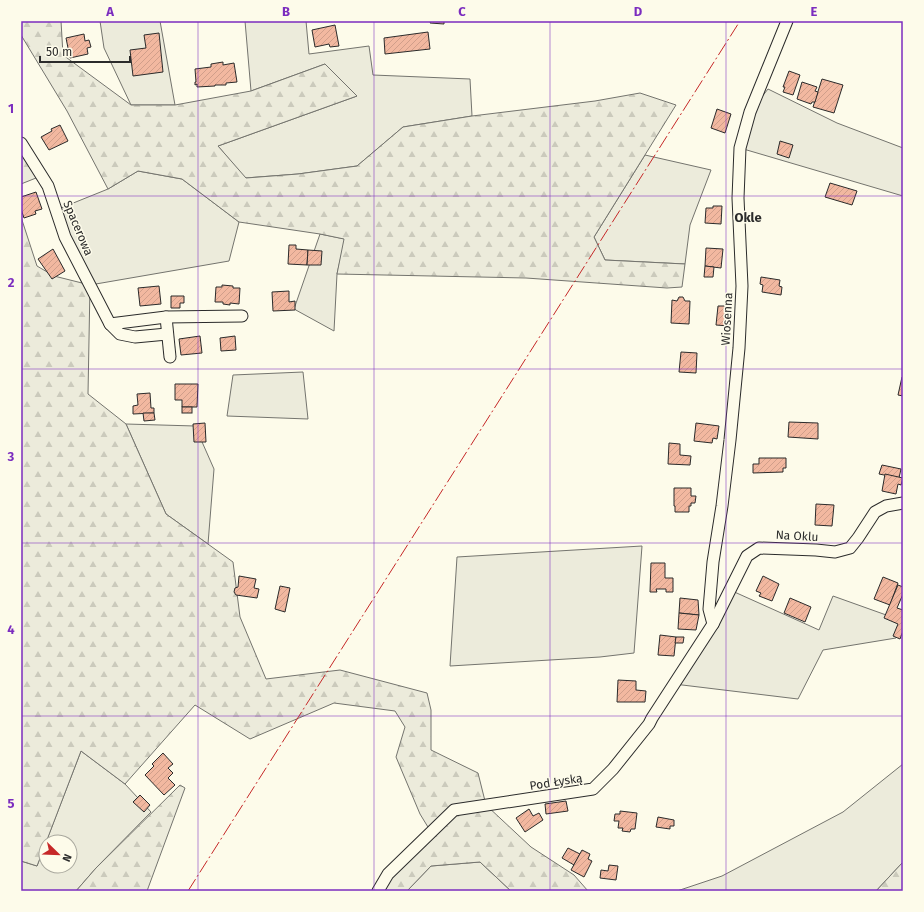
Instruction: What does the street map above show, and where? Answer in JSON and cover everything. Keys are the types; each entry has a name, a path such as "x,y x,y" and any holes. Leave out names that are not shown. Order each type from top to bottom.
{"street":[{"name":"Wiosenna","path":"713,624 709,610 713,562 722,506 739,348 742,286 738,198 740,148 750,112 787,21"},
{"name":"Spacerowa","path":"21,143 48,186 65,237 110,324 120,334 135,337 167,334"},
{"path":"110,324 166,317 242,316"},
{"path":"166,317 170,357"},
{"name":"Na Oklu","path":"713,624 747,556 759,548 836,552 850,548 875,512 886,506 903,503"},
{"name":"Pod Łyską","path":"381,889 388,874 454,810 593,789 613,769 649,724 713,624"}],"green space":[{"path":"21,21 61,21 63,55 131,105 175,105 251,91 325,64 357,96 218,146 246,178 298,174 357,166 403,127 472,116 595,101 640,93 676,105 594,237 605,260 685,264 682,287 667,288 526,278 337,274 344,239 239,222 182,179 138,171 108,189 67,111 21,35"},
{"path":"100,21 160,21 175,105 131,105 104,48"},
{"path":"245,21 306,21 309,54 369,46 373,75 470,79 472,116 403,127 357,166 298,174 245,178 218,146 357,96 325,64 251,91"},
{"path":"768,89 837,123 903,148 903,196 740,148 750,112"},
{"path":"21,147 41,176 21,184"},
{"path":"645,155 711,170 690,225 685,264 605,260 594,237"},
{"path":"138,171 182,179 239,222 229,261 90,285 56,210 108,189"},
{"path":"21,217 37,266 54,276 90,285 88,394 126,424 166,514 233,562 240,617 266,679 340,670 427,693 431,710 431,750 478,773 486,805 531,847 574,875 588,891 511,891 480,862 431,866 407,891 384,891 382,886 431,832 420,814 396,757 405,727 395,711 334,703 250,739 195,705 125,784 81,751 49,834 38,834 37,866 21,861"},
{"path":"320,234 345,239 337,274 334,331 294,309"},
{"path":"303,372 308,419 227,416 233,375"},
{"path":"126,424 195,426 214,469 208,544 166,514"},
{"path":"642,546 634,653 600,657 450,666 457,557"},
{"path":"730,590 819,630 833,596 903,621 903,624 896,638 823,650 798,699 674,684"},
{"path":"81,751 125,784 151,812 96,868 76,891 21,891 21,861 37,866 38,863 38,874 78,874 78,834 49,834"},
{"path":"903,764 903,862 876,891 677,891 722,876 843,812"},
{"path":"180,785 185,788 147,891 76,891 96,868"},
{"path":"480,862 511,891 407,891 431,866"},
{"path":"903,862 903,891 876,891"}],"building":[{"path":"431,21 444,21 444,24 430,23"},
{"path":"335,25 339,46 330,47 329,44 315,47 312,30"},
{"path":"428,32 430,49 385,54 384,38"},
{"path":"159,33 163,72 133,76 130,50 146,48 144,35"},
{"path":"84,34 85,41 89,40 91,47 87,48 88,54 70,58 66,38"},
{"path":"223,62 223,65 234,63 237,82 215,86 197,87 197,84 195,85 195,69 211,67 211,64"},
{"path":"789,71 800,75 793,95 783,92 785,87 783,87"},
{"path":"822,79 843,85 834,113 813,107"},
{"path":"802,82 817,87 815,91 818,92 815,102 812,102 811,104 797,99"},
{"path":"717,109 731,114 725,133 711,128"},
{"path":"60,125 68,141 49,150 41,137 52,131 51,129"},
{"path":"780,141 793,145 789,158 777,154"},
{"path":"830,183 857,191 852,205 825,197"},
{"path":"36,192 42,209 35,211 36,214 24,218 21,209 21,197"},
{"path":"713,206 722,206 721,224 705,223 706,208 713,208"},
{"path":"289,245 296,245 296,249 308,250 307,265 288,264"},
{"path":"706,248 723,249 721,268 705,266"},
{"path":"53,249 65,271 52,279 38,259"},
{"path":"308,250 322,251 321,265 307,265"},
{"path":"705,266 714,267 713,277 704,277"},
{"path":"761,277 780,280 779,286 782,287 781,295 762,292 763,285 760,284"},
{"path":"222,285 240,288 239,304 230,303 230,305 223,304 223,302 215,302 216,287 222,287"},
{"path":"159,286 161,304 140,306 138,288"},
{"path":"289,291 289,302 295,301 295,310 273,311 272,292"},
{"path":"171,296 184,296 184,303 180,303 180,308 171,308"},
{"path":"679,297 683,297 685,301 690,301 689,324 671,323 672,300 677,301"},
{"path":"718,306 727,306 726,321 729,321 729,326 716,325"},
{"path":"200,336 202,353 181,355 179,339"},
{"path":"235,336 236,350 221,351 220,338"},
{"path":"681,352 697,353 696,373 679,372"},
{"path":"903,377 903,396 898,395"},
{"path":"175,384 198,384 197,407 182,407 182,400 175,400"},
{"path":"150,393 151,408 154,408 154,413 133,414 133,406 138,405 137,394"},
{"path":"182,407 192,407 192,413 182,413"},
{"path":"143,413 154,413 155,420 144,421"},
{"path":"789,422 818,423 818,439 788,437"},
{"path":"205,423 206,442 194,442 193,424"},
{"path":"696,423 719,426 717,439 713,438 712,443 694,441"},
{"path":"669,443 680,444 680,455 691,456 690,465 668,464"},
{"path":"759,458 786,458 786,468 783,468 783,472 753,473 753,464 759,464"},
{"path":"882,465 901,469 899,478 879,474"},
{"path":"885,474 903,478 901,485 898,484 896,494 882,491"},
{"path":"674,488 691,488 691,496 696,496 695,503 691,503 691,506 689,506 689,512 675,512"},
{"path":"816,504 834,505 832,526 815,525"},
{"path":"651,563 665,563 665,578 673,578 673,592 666,592 666,589 656,589 657,592 650,592"},
{"path":"239,576 256,579 254,588 259,589 257,598 236,595 234,592 235,588 238,587"},
{"path":"763,576 779,584 772,601 759,596 761,593 756,591"},
{"path":"883,577 898,583 890,605 874,599"},
{"path":"898,585 903,587 903,594 897,608 903,610 903,631 900,639 893,636 898,624 884,618"},
{"path":"280,586 290,588 285,612 275,609"},
{"path":"680,598 698,600 699,615 679,613"},
{"path":"790,598 811,607 805,622 784,613"},
{"path":"679,613 699,615 696,630 678,629"},
{"path":"660,635 676,637 674,656 658,655"},
{"path":"676,637 684,637 683,643 675,643"},
{"path":"618,680 636,681 636,690 646,691 645,702 617,702"},
{"path":"163,753 173,764 168,768 173,773 168,778 175,785 164,795 145,775 154,766 152,764"},
{"path":"140,795 150,805 144,812 133,802"},
{"path":"566,801 568,811 546,814 545,804"},
{"path":"529,809 533,816 539,813 543,820 525,832 516,818"},
{"path":"620,811 637,813 635,829 631,829 630,832 622,831 623,828 618,828 619,821 614,821 615,814 620,814"},
{"path":"658,817 674,820 674,826 670,826 670,829 656,827"},
{"path":"568,848 580,854 574,865 562,858"},
{"path":"582,850 590,854 588,859 592,861 584,877 571,870"},
{"path":"609,865 618,866 616,880 600,878 601,870 608,871"}],"power":[{"path":"188,891 740,21"}],"district":[{"name":"Okle","path":"748,217"}]}
